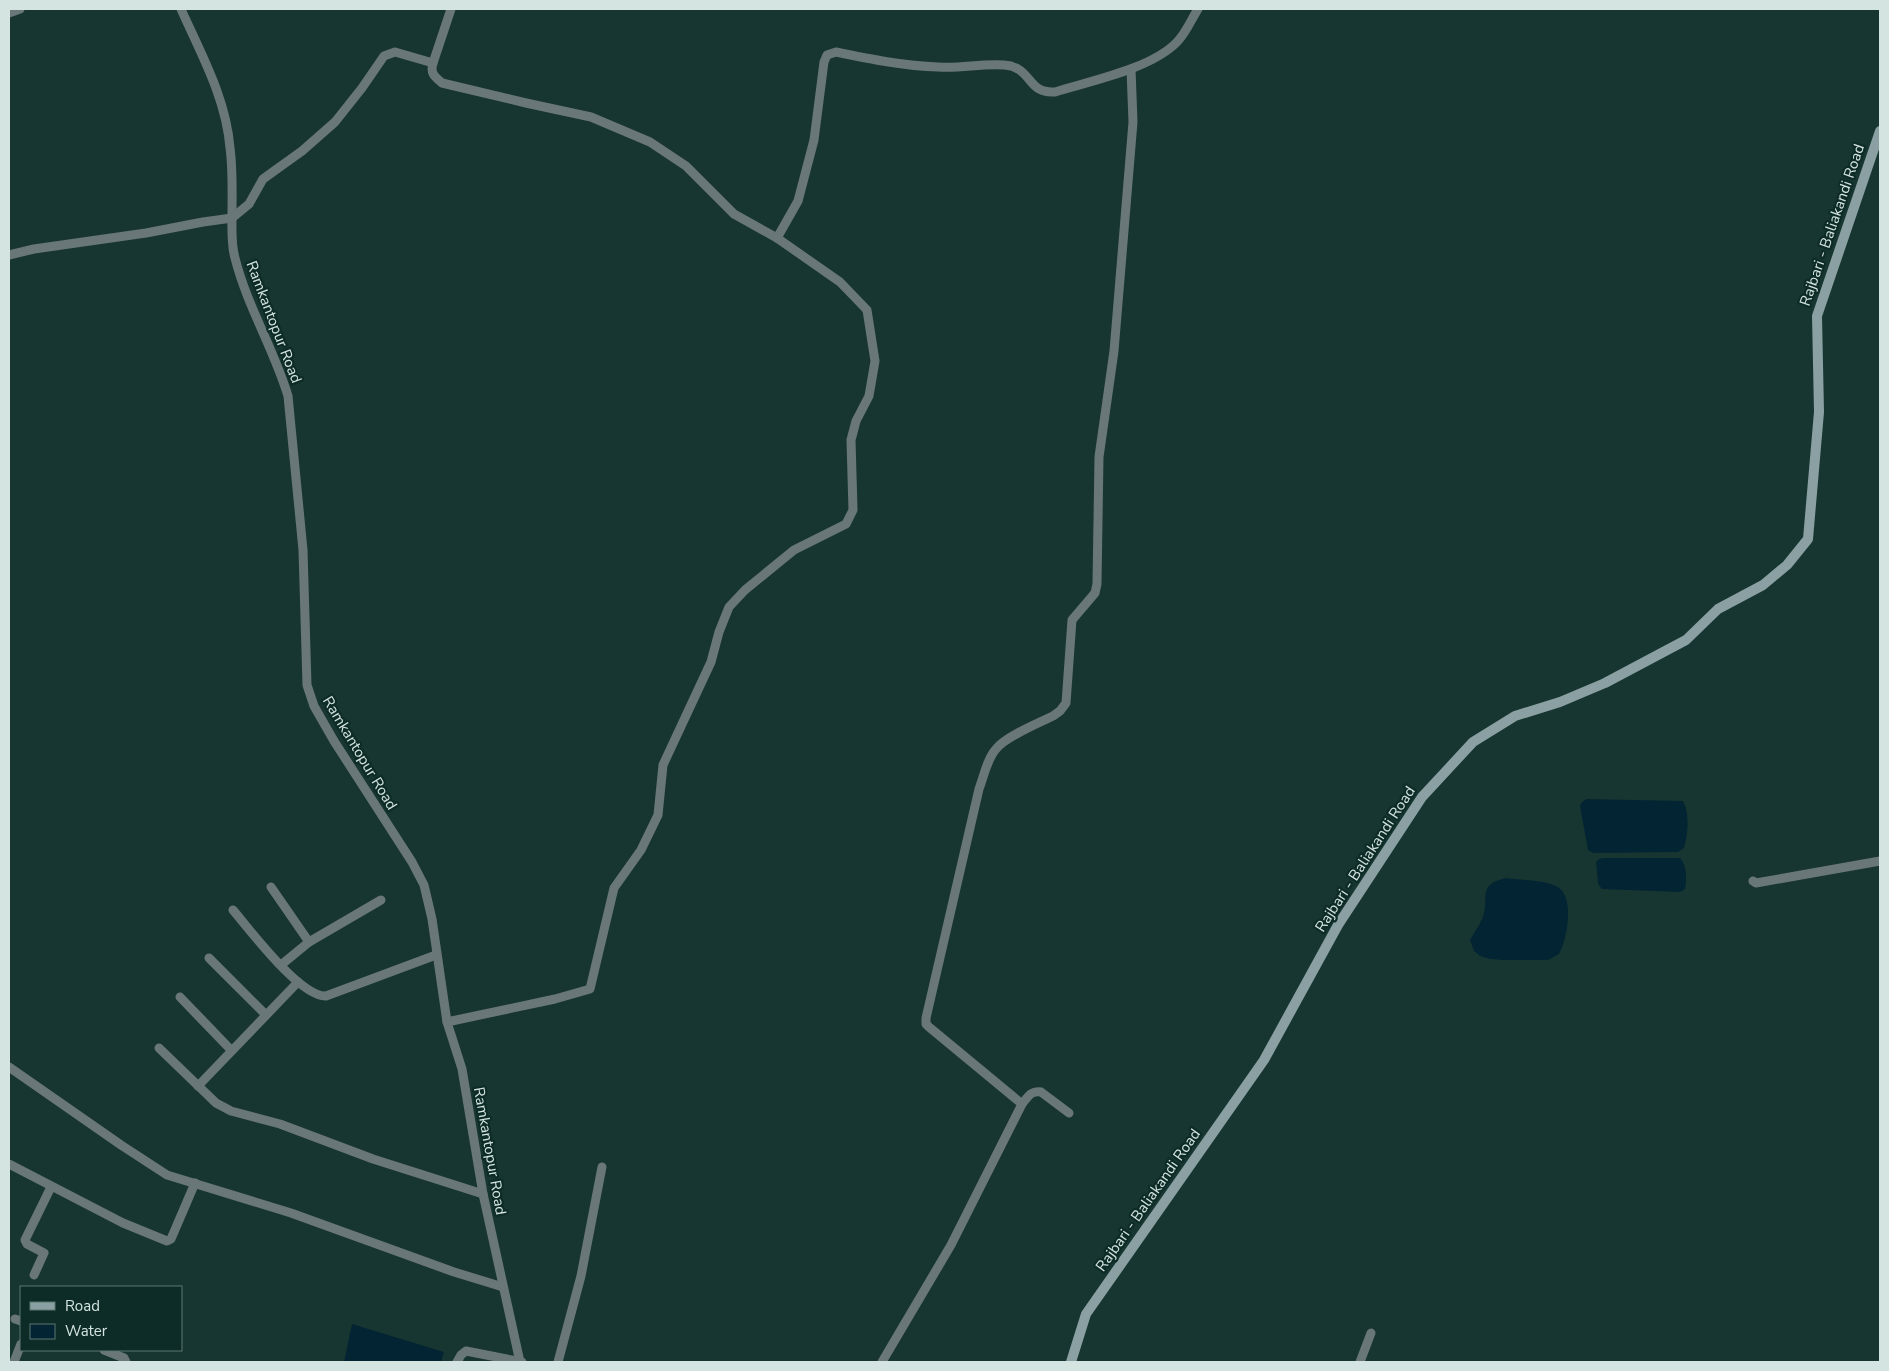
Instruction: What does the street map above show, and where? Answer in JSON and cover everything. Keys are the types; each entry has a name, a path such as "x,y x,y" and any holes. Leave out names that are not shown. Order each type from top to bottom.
{"main road":[{"name":"Rajbari - Baliakandi Road","path":"1071,1362 1086,1314 1264,1060 1338,925 1422,797 1473,742 1515,716 1560,702 1605,684 1686,640 1718,609 1764,585 1787,565 1808,539 1819,412 1817,316 1880,131"}],"street":[{"path":"9,13 20,9"},
{"name":"Ramkantopur Road","path":"181,9 218,94 226,118 230,148 231,236 235,258 248,298 281,374 288,396 302,550 307,685 314,706 334,741 412,862 424,885 430,907 447,1022 462,1069 483,1194 521,1362"},
{"path":"447,1022 555,999 590,989 614,888 641,850 658,815 664,765 711,662 719,632 729,607 745,590 794,550 846,524 850,517 853,510 851,440 856,421 869,396 876,361 867,310 840,282 777,238 734,214 686,166 650,142 591,117 442,83 432,75 433,63 451,9"},
{"path":"777,238 798,201 814,140 824,62 827,55 836,52 889,62 940,68 1004,65 1017,67 1024,72 1036,88 1047,92 1055,92 1131,69 1155,57 1176,43 1198,9"},
{"path":"9,255 34,249 146,233 232,218 249,204 263,179 302,151 335,122 384,56 394,52 433,63"},
{"path":"1022,1104 929,1027 926,1024 926,1018 979,788 995,749 1003,742 1053,716 1066,703 1072,620 1095,593 1098,584 1099,457 1114,351 1133,122 1131,69"},
{"path":"1753,881 1756,883 1880,861"},
{"path":"271,887 309,942"},
{"path":"281,965 309,942 381,900"},
{"path":"233,910 298,982 320,996 326,996 436,955"},
{"path":"209,958 266,1015"},
{"path":"198,1086 298,982"},
{"path":"180,997 231,1050"},
{"path":"159,1048 216,1103 231,1111 280,1124 373,1159 483,1194"},
{"path":"9,1067 167,1175 291,1213 454,1272 503,1287"},
{"path":"882,1362 951,1245 1022,1104 1036,1091 1041,1092 1069,1113"},
{"path":"9,1164 123,1223 166,1241 170,1239 195,1183"},
{"path":"558,1362 581,1276 602,1167"},
{"path":"34,1275 44,1254 27,1244 25,1240 51,1187"},
{"path":"1360,1362 1370,1333"},
{"path":"14,1362 20,1347"},
{"path":"106,1351 124,1358 126,1362"},
{"path":"457,1362 461,1355 466,1352 521,1362"}],"water":[{"path":"1586,799 1683,801 1687,812 1688,824 1684,848 1678,852 1593,853 1588,850 1580,806"},
{"path":"1603,858 1680,858 1686,872 1685,889 1680,892 1602,889 1598,884 1596,862"},
{"path":"1506,878 1545,882 1556,886 1562,891 1566,898 1568,918 1565,939 1559,954 1548,960 1503,960 1480,956 1474,951 1470,940 1482,919 1487,889 1490,884"},
{"path":"352,1324 444,1352 441,1362 344,1362"}]}
